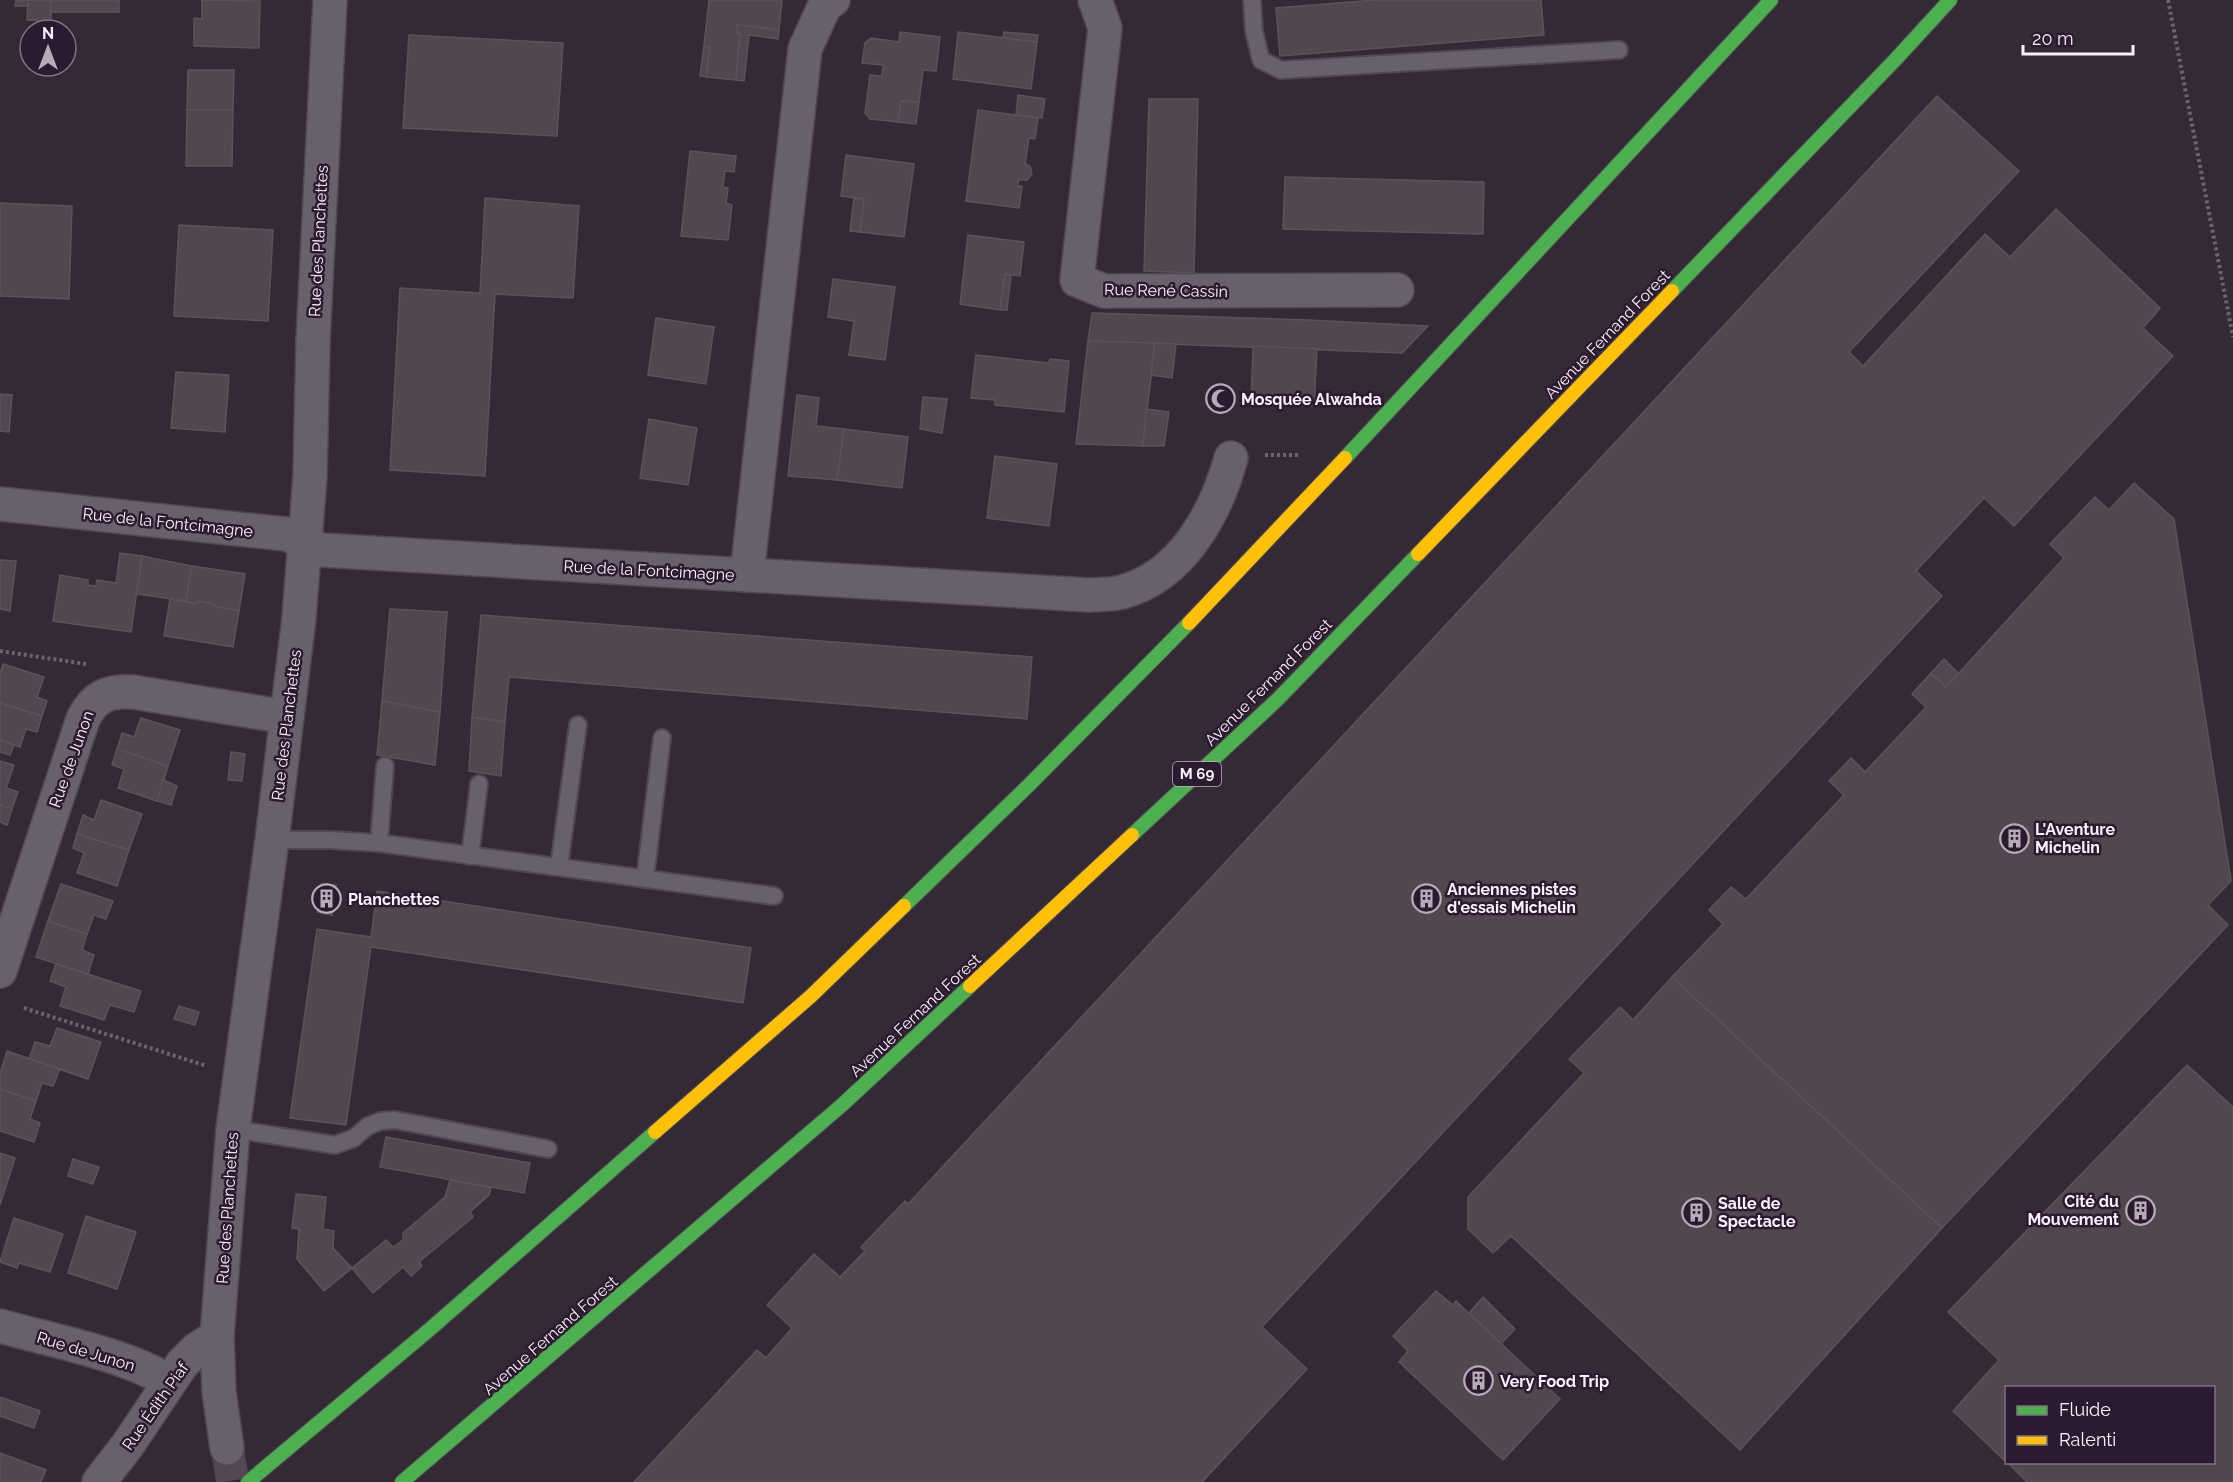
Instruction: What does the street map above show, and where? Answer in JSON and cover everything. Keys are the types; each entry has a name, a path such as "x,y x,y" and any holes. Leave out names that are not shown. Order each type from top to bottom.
{"main road":[{"path":"248,1482 429,1330 811,996 1038,776 1213,599 1771,0"},
{"name":"Avenue Fernand Forest","path":"402,1482 842,1106 1278,699 1895,60 1950,0"}],"street":[{"name":"Rue des Planchettes","path":"227,1448 219,1392 217,1336 233,1129 272,840 298,618 310,476 314,329 330,0"},
{"path":"747,575 805,50 825,5 833,0"},
{"name":"Rue René Cassin","path":"1095,0 1105,28 1077,280 1104,291 1397,290"},
{"name":"Rue de la Fontcimagne","path":"0,504 286,534 321,550 1089,595 1121,592 1153,579 1176,559 1196,536 1217,501 1232,458"},
{"name":"Rue de Junon","path":"0,971 82,719 97,699 108,693 133,692 287,717"},
{"name":"Rue de Junon","path":"0,1326 126,1362 151,1371 169,1381"},
{"name":"Rue Édith Piaf","path":"99,1482 127,1446 182,1364 197,1349 217,1336"}],"lane":[{"path":"1252,0 1254,31 1261,60 1281,70 1619,50"},
{"path":"559,867 578,726"},
{"path":"645,879 662,738"},
{"path":"379,843 385,766"},
{"path":"470,856 479,784"},
{"path":"272,840 379,843 774,896"},
{"path":"233,1129 335,1145 354,1138 368,1126 381,1121 396,1120 548,1149"}],"path":[{"path":"2168,0 2233,337"},
{"path":"1232,458 1249,454 1305,456 1327,474"},
{"path":"0,651 96,665 108,693"},
{"path":"24,1008 195,1062"}],"building":[{"path":"16,0 28,0 28,6 15,6"},
{"path":"28,0 51,0 51,18 27,18"},
{"path":"51,0 119,0 119,12 51,12"},
{"path":"202,0 260,1 259,48 194,46 194,18 202,19"},
{"path":"709,0 782,0 779,30 737,25 737,33 740,33 736,80 706,77 710,47 704,46"},
{"path":"1375,0 1541,0 1544,35 1280,56 1276,8"},
{"path":"737,25 779,30 778,39 749,35 744,81 736,80 740,33 737,33"},
{"path":"900,32 940,37 936,71 923,70 919,102 901,101 898,122 870,119 865,113 870,75 882,76 883,65 862,63 865,43 871,38 899,42"},
{"path":"958,32 1037,42 1031,89 953,79"},
{"path":"1004,32 1038,35 1037,42 1003,38"},
{"path":"409,35 563,43 557,136 403,128"},
{"path":"704,46 710,47 706,77 700,76"},
{"path":"188,70 234,70 233,110 187,110"},
{"path":"1018,95 1045,99 1042,118 1016,115"},
{"name":"Anciennes pistes d'essais Michelin","path":"1937,96 2019,171 1849,352 1863,366 1985,234 2010,257 2056,209 2160,308 2143,328 2173,356 2014,526 1984,498 1916,571 1942,596 1262,1327 1307,1369 1202,1482 634,1482 757,1350 766,1358 792,1328 767,1305 814,1254 840,1277 865,1251 861,1247 905,1201 908,1204"},
{"path":"1149,99 1198,99 1194,273 1144,271"},
{"path":"901,101 919,102 916,124 898,122"},
{"path":"187,110 233,110 232,166 186,166"},
{"path":"978,110 1038,118 1035,139 1029,138 1025,164 1030,166 1032,174 1027,180 1018,180 1018,186 1022,186 1019,208 966,201"},
{"path":"690,151 736,156 734,172 725,171 723,187 728,188 726,203 732,205 728,240 681,236"},
{"path":"846,155 914,164 904,237 860,232 864,199 841,196"},
{"path":"1285,177 1484,182 1483,234 1283,229"},
{"path":"485,198 579,206 573,298 495,294 485,476 390,470 400,288 480,293"},
{"path":"854,198 864,199 860,232 850,231"},
{"path":"0,203 72,206 69,299 0,296"},
{"path":"179,225 273,230 268,321 174,316"},
{"path":"968,235 1024,242 1020,276 1005,274 1000,310 960,304"},
{"path":"1005,274 1011,275 1007,310 1000,310"},
{"path":"833,279 895,287 885,360 849,355 854,321 828,317"},
{"path":"1092,313 1428,326 1402,353 1088,341"},
{"path":"656,318 714,327 706,384 648,375"},
{"path":"1088,341 1155,343 1143,446 1076,444"},
{"path":"1155,343 1176,344 1172,378 1151,375"},
{"path":"1253,346 1317,349 1314,406 1251,404"},
{"path":"976,355 1049,363 1050,359 1069,361 1064,412 995,405 995,400 971,398"},
{"path":"176,372 229,375 225,432 171,428"},
{"path":"0,394 12,395 9,432 0,431"},
{"path":"797,395 819,398 816,426 844,429 837,480 788,476"},
{"path":"923,397 947,399 942,433 920,429"},
{"path":"1146,409 1169,412 1164,446 1143,446"},
{"path":"649,419 697,428 688,485 640,478"},
{"path":"844,429 908,437 902,488 837,480"},
{"path":"995,456 1057,464 1049,526 987,518"},
{"name":"L'Aventure Michelin","path":"2134,483 2174,519 2231,881 2208,905 2228,925 1942,1228 1672,977 1723,924 1709,910 1731,887 1746,899 1844,795 1829,781 1851,758 1865,772 1926,707 1912,694 1931,673 1946,687 2064,558 2050,544 2095,497 2109,510"},
{"path":"120,553 142,556 131,632 53,621 60,575 88,580 88,585 96,586 97,580 116,583"},
{"path":"142,556 192,566 186,601 137,594"},
{"path":"0,560 16,561 10,611 0,609"},
{"path":"192,566 245,574 239,611 198,601 197,604 186,601"},
{"path":"170,599 197,604 198,601 239,611 233,647 164,636"},
{"path":"390,609 447,612 440,712 382,701"},
{"path":"481,615 1032,657 1027,719 509,677 505,722 472,717"},
{"path":"1944,659 1958,673 1946,687 1931,673"},
{"path":"3,664 44,677 37,697 47,701 42,716 0,703 0,674"},
{"path":"382,701 440,712 435,765 377,755"},
{"path":"0,703 42,716 37,732 26,729 20,747 0,740"},
{"path":"472,717 505,722 501,776 469,771"},
{"path":"141,718 180,730 168,766 117,749 122,733 134,737"},
{"path":"0,740 14,745 10,755 0,752"},
{"path":"117,749 168,766 157,801 118,788 124,769 112,765"},
{"path":"231,752 245,754 242,781 228,780"},
{"path":"0,761 14,765 6,788 18,792 12,809 0,805"},
{"path":"163,780 177,786 171,805 157,801"},
{"path":"101,800 142,814 129,850 77,834 83,815 94,820"},
{"path":"0,805 12,809 7,825 0,822"},
{"path":"77,834 129,850 117,886 77,873 84,853 73,848"},
{"path":"61,884 113,901 106,919 94,915 87,934 48,921"},
{"name":"Planchettes","path":"321,884 336,885 332,915 317,912"},
{"path":"377,891 751,948 743,1003 371,947 346,1125 290,1118 317,929 371,937"},
{"path":"48,921 87,934 82,950 94,955 88,974 36,957"},
{"path":"56,964 141,991 134,1012 110,1005 104,1020 60,1006 66,987 50,981"},
{"name":"Salle de Spectacle","path":"1672,977 1942,1228 1740,1450 1511,1236 1493,1253 1468,1229 1468,1197 1584,1073 1569,1059 1620,1007 1633,1020"},
{"path":"179,1006 199,1012 195,1025 174,1019"},
{"path":"57,1028 101,1042 88,1079 29,1059 35,1042 50,1046"},
{"path":"7,1051 60,1069 53,1086 42,1083 36,1101 0,1089 0,1074"},
{"name":"Cité du Mouvement","path":"2187,1065 2233,1107 2233,1482 2027,1482 2009,1464 2215,1464 2215,1386 2005,1386 2005,1461 1953,1411 1999,1360 1948,1312"},
{"path":"0,1089 36,1101 30,1119 40,1123 34,1142 0,1131"},
{"path":"386,1137 530,1163 524,1193 380,1167"},
{"path":"0,1153 15,1158 0,1205"},
{"path":"73,1159 99,1167 93,1184 68,1176"},
{"path":"450,1180 491,1188 489,1195 470,1212 473,1217 419,1262 422,1266 411,1276 403,1267 373,1293 352,1268 386,1240 393,1247 403,1240 403,1233 445,1197"},
{"path":"296,1194 326,1197 323,1229 334,1231 333,1248 352,1268 324,1291 297,1259 299,1229 292,1228"},
{"path":"86,1216 136,1232 117,1289 68,1273"},
{"path":"14,1218 63,1234 50,1272 19,1263 17,1268 0,1262"},
{"name":"Very Food Trip","path":"1436,1291 1453,1305 1456,1301 1560,1399 1503,1460 1399,1362 1408,1351 1393,1336"},
{"path":"1483,1297 1515,1329 1501,1344 1469,1313"},
{"path":"0,1397 40,1411 34,1428 0,1416"},
{"path":"0,1453 46,1470 41,1482 0,1482"}],"tunnel":[{"path":"227,1448 233,1482"}],"traffic: fast":[{"path":"1345,458 1771,0"},
{"path":"1672,291 1950,0"},
{"path":"1132,835 1278,699 1418,554"},
{"path":"904,906 1030,784 1189,623"},
{"path":"402,1482 842,1105 970,986"},
{"path":"248,1482 429,1330 655,1132"}],"traffic: slow":[{"path":"1418,554 1672,291"},
{"path":"1189,623 1345,458"},
{"path":"970,986 1132,835"},
{"path":"655,1132 811,996 904,906"}],"place":[{"name":"Mosquée Alwahda","path":"1220,399"},
{"name":"L'Aventure Michelin","path":"2014,838"},
{"name":"Anciennes pistes d'essais Michelin","path":"1426,898"},
{"name":"Planchettes","path":"327,899"},
{"name":"Cité du Mouvement","path":"2140,1210"},
{"name":"Salle de Spectacle","path":"1697,1212"},
{"name":"Very Food Trip","path":"1479,1381"}]}
